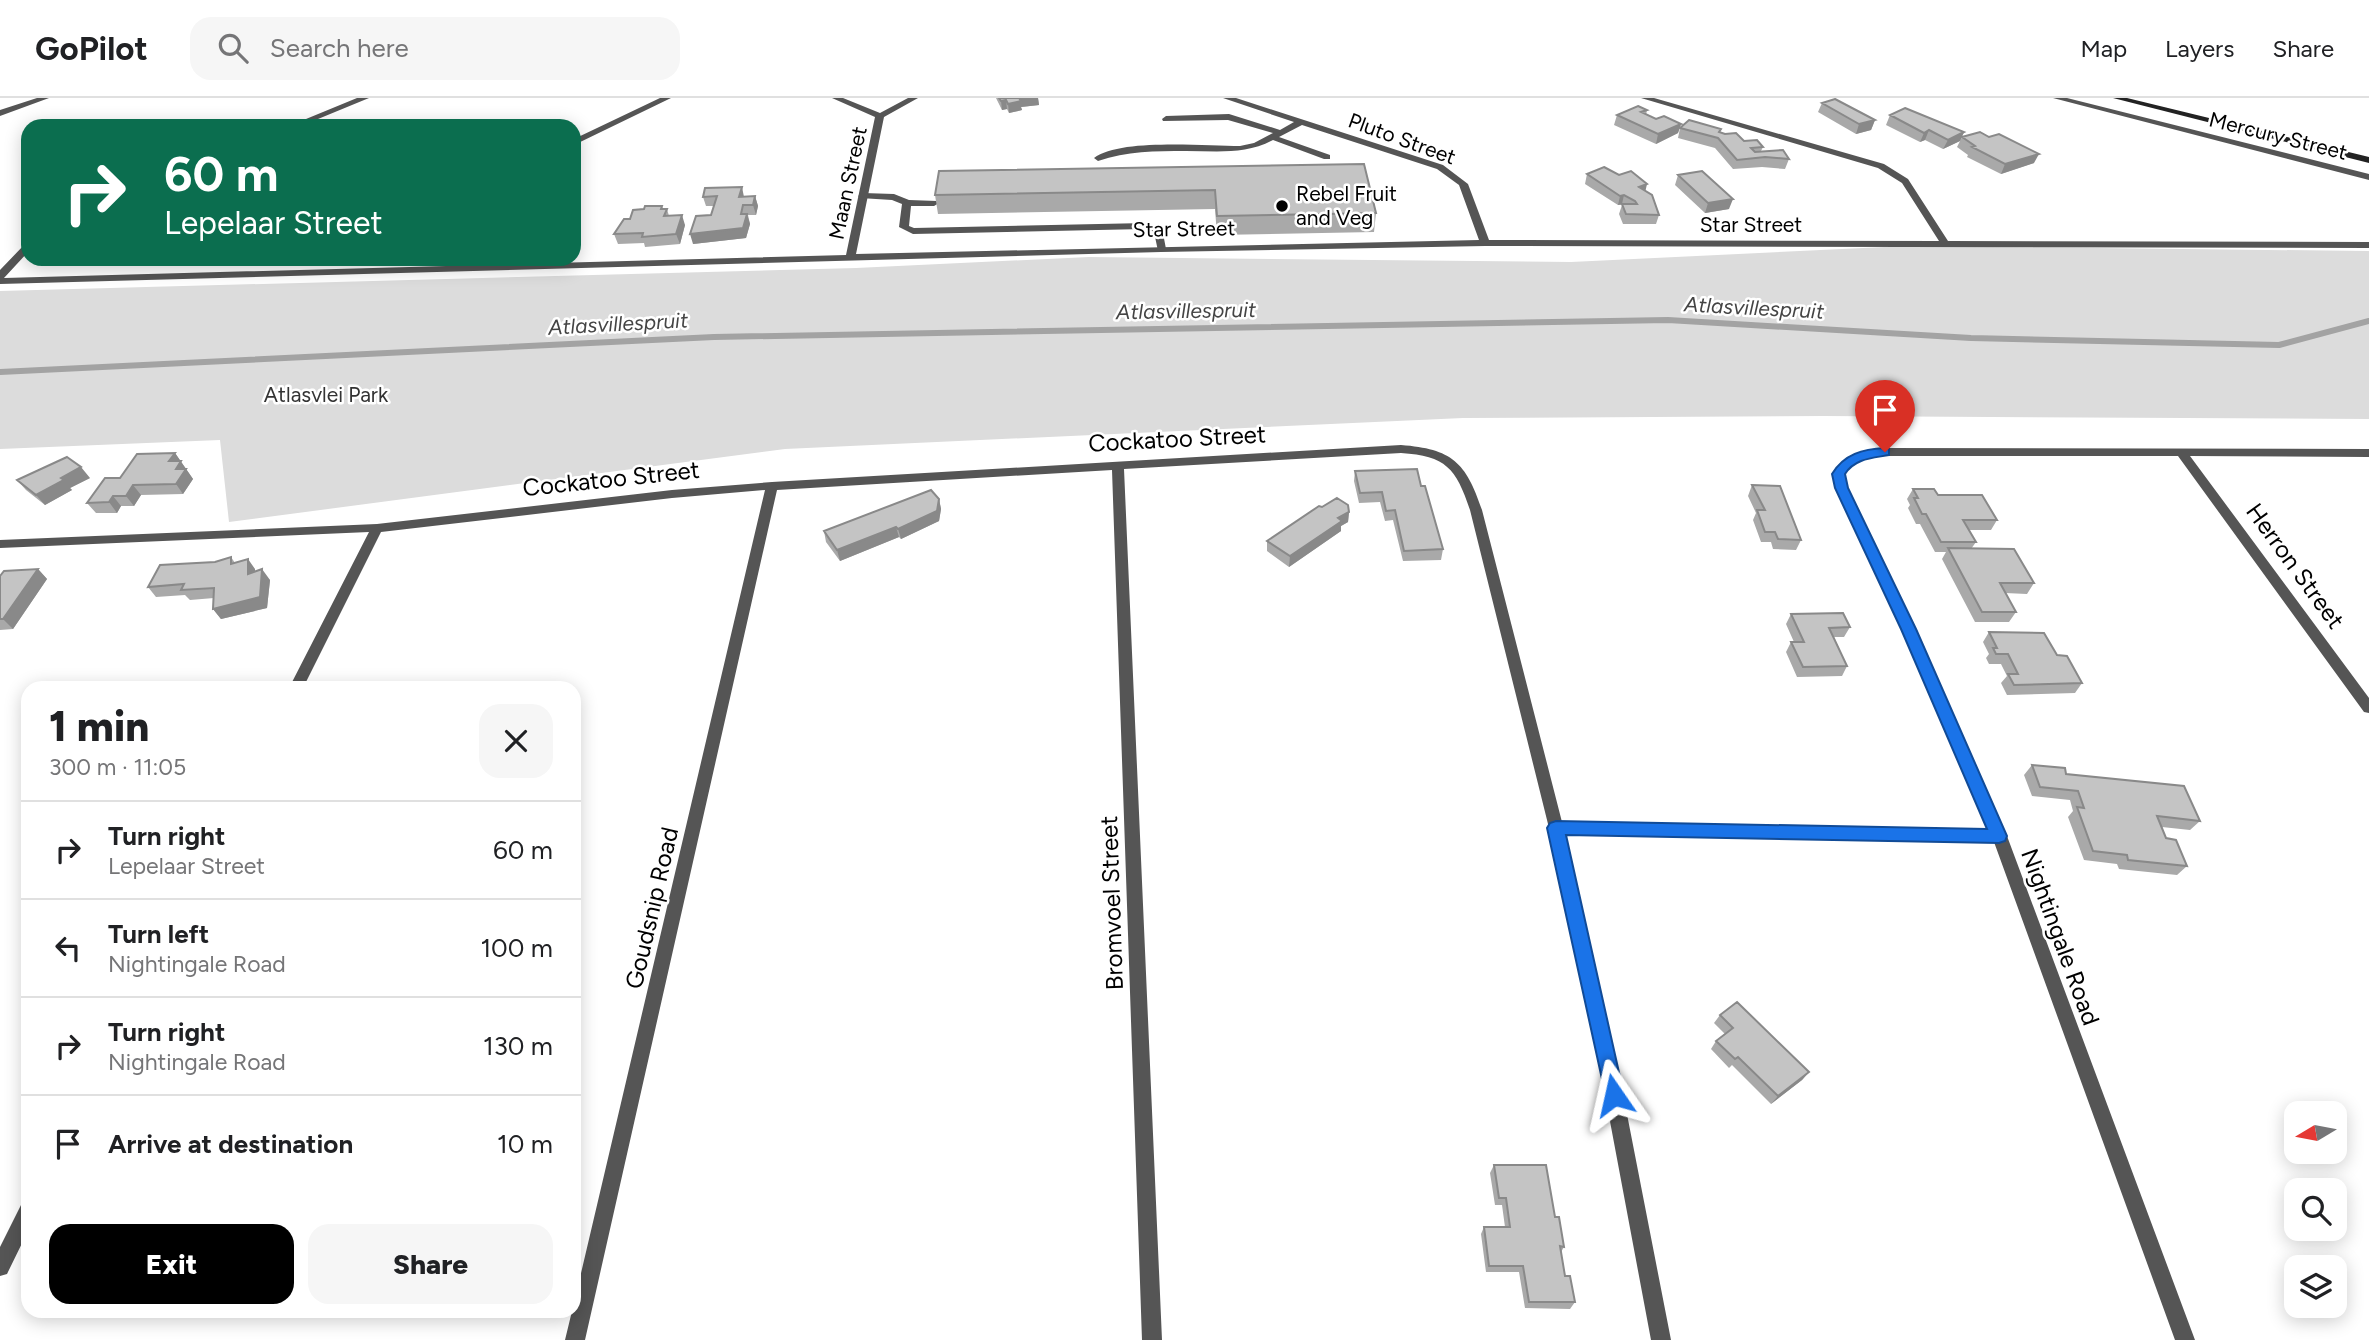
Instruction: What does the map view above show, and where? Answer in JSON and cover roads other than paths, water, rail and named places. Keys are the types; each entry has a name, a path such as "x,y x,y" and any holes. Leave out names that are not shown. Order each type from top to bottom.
{"street":[{"path":"0,113 45,98"},
{"path":"311,119 365,98"},
{"path":"581,139 667,98"},
{"name":"Maan Street","path":"836,98 880,116"},
{"name":"Maan Street","path":"880,116 914,98"},
{"name":"Pluto Street","path":"1227,98 1440,167 1457,177 1466,189 1485,243"},
{"path":"1645,98 1881,166 1905,181 1947,245"},
{"name":"Mercury Street","path":"2057,98 2369,177"},
{"name":"Mercury Street","path":"2117,98 2132,99 2369,158"},
{"path":"2129,116 2132,99"},
{"name":"Maan Street","path":"850,258 880,116"},
{"path":"1166,119 1243,119 1327,157"},
{"path":"1098,158 1104,154 1127,150 1240,149 1277,135 1301,122"},
{"path":"863,196 894,197 908,203 934,203"},
{"path":"908,203 905,227 913,231 1146,226 1159,230 1161,249"},
{"name":"Star Street","path":"581,265 1485,243 2369,245"},
{"path":"0,278 21,254"},
{"path":"388,270 390,266"},
{"name":"Star Street","path":"0,278 542,266"},
{"name":"Cockatoo Street","path":"0,544 377,528 671,494 772,486 1401,449 1434,454 1452,463 1466,478 1476,510 1556,828 1609,1068 1661,1340"},
{"name":"Nightingale Road","path":"2185,1340 1999,836 1908,629 1842,488 1839,474 1841,469 1856,457 1875,452 2369,453"},
{"name":"Herron Street","path":"2182,454 2369,708"},
{"name":"Bromvoel Street","path":"1118,465 1152,1340"},
{"name":"Goudsnip Road","path":"581,1314 772,486"},
{"path":"300,681 377,528"},
{"path":"1556,828 1999,836"},
{"path":"0,1267 21,1226"},
{"name":"Goudsnip Road","path":"575,1340 580,1318"}],"waterway":[{"name":"Atlasvillespruit","path":"0,372 714,337 1668,320 1971,338 2279,345 2369,321"}],"place":[{"name":"Rebel Fruit and Veg","path":"1282,206"}],"park label":[{"name":"Atlasvlei Park","path":"326,395"}]}
